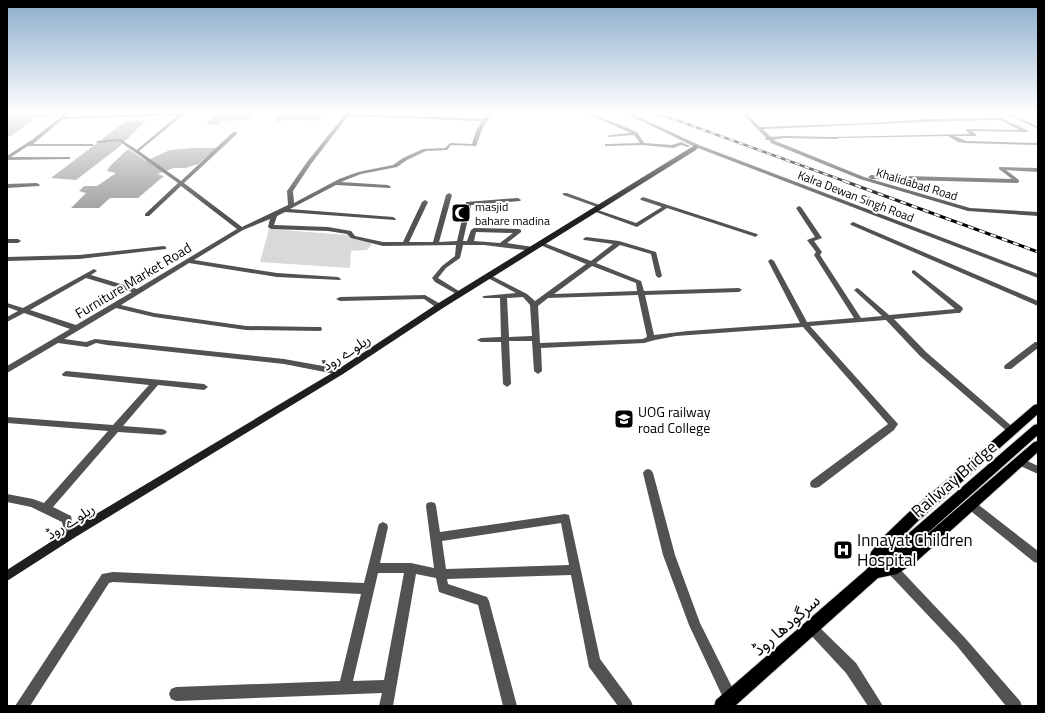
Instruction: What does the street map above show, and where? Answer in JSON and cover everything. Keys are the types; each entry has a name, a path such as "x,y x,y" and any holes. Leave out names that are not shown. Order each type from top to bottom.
{"main road":[{"path":"1038,408 913,517 887,542 876,556 874,572 892,569 911,558 1038,445"},
{"name":"Railway Bridge","path":"874,572 1038,428"},
{"name":"سرگودھا روڈ","path":"727,702 874,572"}],"street":[{"path":"8,158 28,145"},
{"path":"127,145 181,183 241,229"},
{"path":"139,150 145,145"},
{"path":"147,214 222,145"},
{"path":"291,206 290,191 323,145"},
{"name":"Furniture Market Road","path":"9,366 56,340 241,229 274,215 334,183 360,173 395,166 404,159 425,150 447,149 449,145"},
{"path":"664,145 673,147 676,145"},
{"path":"688,145 696,148"},
{"name":"Kalra Dewan Singh Road","path":"691,145 1038,276"},
{"name":"Khalidabad Road","path":"782,145 862,178 970,210 1038,214"},
{"name":"ریلوے روڈ","path":"7,576 340,372 440,306 696,148"},
{"path":"8,158 69,158"},
{"path":"862,178 1017,180 1001,168 1038,170"},
{"path":"334,183 388,187"},
{"path":"7,186 37,185"},
{"path":"565,194 637,225 665,206"},
{"path":"435,244 448,195"},
{"path":"643,199 754,235"},
{"path":"460,294 437,281 435,278 444,267 458,257 459,243 468,203 518,200"},
{"path":"405,244 425,202"},
{"path":"799,208 819,238 810,240 819,252 817,255 859,321"},
{"path":"283,210 393,219"},
{"path":"274,215 271,227 328,229 349,232 353,237 383,244 502,244 533,249"},
{"path":"853,224 1038,304"},
{"path":"470,243 474,230 519,231 502,244"},
{"path":"586,238 619,242 654,253 659,276"},
{"path":"7,241 18,241"},
{"path":"534,305 619,242"},
{"path":"542,244 639,282 651,338"},
{"path":"7,259 58,258 164,248"},
{"path":"187,261 277,275 338,279"},
{"path":"771,261 805,325 893,424 891,428 815,484"},
{"path":"7,320 94,271"},
{"path":"482,340 505,339 537,342 644,341 651,338 859,321 956,311 959,309 914,272"},
{"path":"86,276 138,291"},
{"path":"488,276 525,295 534,305 538,371"},
{"path":"546,296 739,290"},
{"path":"857,290 888,318 922,354 1012,431"},
{"path":"486,297 525,295"},
{"path":"503,296 507,384"},
{"path":"340,299 425,297 440,306"},
{"path":"7,305 76,328"},
{"path":"114,305 154,315 246,328 318,329"},
{"path":"56,340 87,345 96,341 187,352 259,358 307,364 340,372"},
{"path":"1008,367 1038,344"},
{"path":"66,374 204,387"},
{"path":"45,509 156,382"},
{"path":"7,420 162,432"},
{"path":"1019,461 1038,470"},
{"path":"648,473 669,555 695,625 727,702"},
{"path":"7,498 33,504 67,518 70,536"},
{"path":"971,505 1038,558"},
{"path":"431,506 443,588 481,600 484,604 510,706"},
{"path":"435,537 565,518 574,570 594,662 626,706"},
{"path":"345,688 383,527"},
{"path":"373,568 411,568 441,574 574,570"},
{"path":"386,706 411,568"},
{"path":"892,569 961,642 1016,706"},
{"path":"22,706 106,578 368,589"},
{"path":"812,628 851,668 876,706"},
{"path":"176,694 390,686"}],"shaded area":[{"path":"94,145 121,145 76,180 51,178"},
{"path":"217,148 198,164 185,168 174,168 157,174 164,176 138,198 110,198 99,208 71,208 86,193 79,191 84,186 97,186 116,173 107,171 110,166 128,149 146,161 170,150"},
{"path":"269,229 348,235 372,244 367,250 351,251 350,268 260,262"}],"railway":[{"path":"746,145 847,182"},
{"path":"844,181 1038,252"}],"place":[{"name":"masjid bahare madina","path":"461,213"},
{"name":"UOG railway road College","path":"624,419"},
{"name":"Innayat Children Hospital","path":"843,550"}]}
